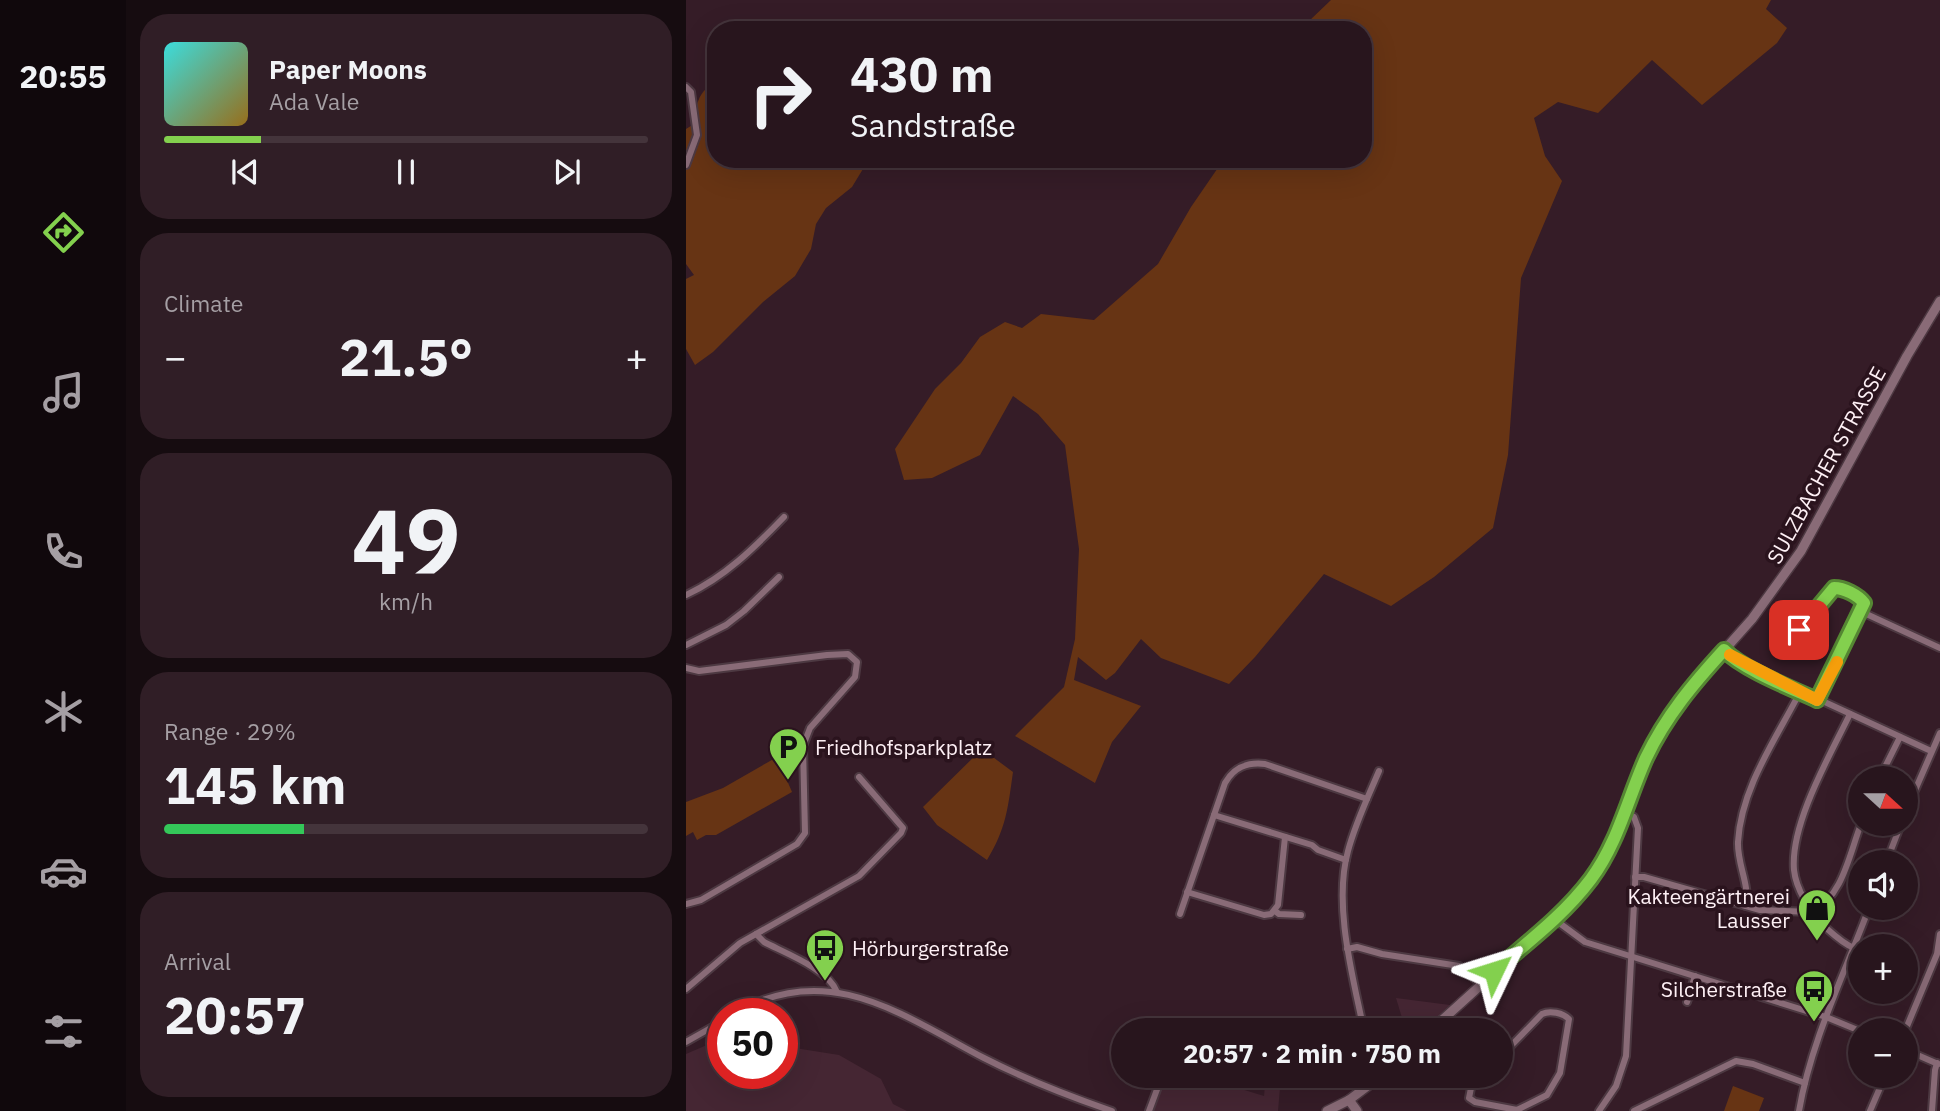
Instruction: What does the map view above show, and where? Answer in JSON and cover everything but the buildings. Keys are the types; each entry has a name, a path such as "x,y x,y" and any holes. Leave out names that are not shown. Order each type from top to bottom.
{"main road":[{"name":"SULZBACHER STRASSE","path":"1444,1018 1554,919 1591,879 1611,846 1645,760 1665,721 1768,600 1812,534 1907,356 1940,301"},
{"path":"1327,1111 1349,1100 1362,1088"},
{"path":"1349,1100 1357,1111"}],"street":[{"path":"686,88 691,92 697,135 686,165"},
{"path":"686,596 711,584 750,552 783,517"},
{"path":"686,645 726,625 779,577"},
{"path":"1799,630 1834,588 1839,588 1864,603 1862,612 1817,700"},
{"path":"1862,612 1940,648"},
{"path":"1724,650 1800,692 1931,751"},
{"path":"686,668 699,671 848,654 857,662 855,677 810,728 803,746 805,833 797,844 701,900 686,904"},
{"path":"1746,906 1748,896 1738,847 1744,805 1800,692"},
{"path":"1848,945 1812,912 1796,880 1794,869 1798,834 1816,785 1850,714"},
{"path":"1918,782 1940,733"},
{"path":"1886,766 1900,737"},
{"path":"1180,914 1228,777 1239,767 1265,764 1367,799"},
{"path":"1361,1018 1347,949 1344,912 1346,860 1379,771"},
{"path":"686,989 733,948 859,876 903,828 859,776"},
{"path":"1599,1111 1616,1086 1626,1056 1637,822 1625,812"},
{"path":"1214,815 1285,836 1346,860"},
{"path":"1187,892 1264,915 1275,911 1278,905 1285,836"},
{"path":"1635,877 1644,877 1773,912 1812,912 1831,896 1837,887 1856,836"},
{"path":"1275,911 1279,914 1301,915"},
{"path":"1554,919 1585,942 1848,1026"},
{"path":"757,934 764,942 823,975 833,983 836,992"},
{"path":"1910,1018 1937,954 1940,934"},
{"path":"1347,949 1357,947 1382,954 1459,966 1480,984"},
{"path":"1799,1111 1826,1017 1848,963"},
{"path":"1687,1002 1695,976"},
{"path":"768,998 786,993 836,992 867,998 1026,1078 1069,1097 1112,1111"},
{"path":"1471,1088 1471,1100 1512,1110 1547,1095 1557,1081 1569,1019 1562,1014 1542,1014 1513,1044"},
{"path":"686,1042 707,1030"},
{"path":"1918,1055 1939,1064 1932,1111"},
{"path":"1636,1111 1736,1061 1753,1064 1805,1083"},
{"path":"1149,1111 1158,1088"},
{"path":"1870,1111 1880,1088"}],"shaded area":[{"path":"1331,0 1771,0 1766,9 1787,28 1777,43 1702,105 1652,60 1598,113 1558,102 1534,118 1545,156 1562,181 1521,278 1508,455 1493,528 1434,577 1391,606 1324,574 1229,684 1161,658 1141,639 1115,673 1106,680 1078,657 1074,680 1141,706 1112,742 1095,783 1015,736 1064,687 1075,639 1079,549 1065,445 1038,414 1013,396 980,455 932,478 904,480 895,449 935,389 961,363 980,337 1005,322 1022,328 1041,314 1094,320 1158,264 1191,207 1218,168 1372,168 1372,21 1309,21"},
{"path":"707,88 707,168 864,168 852,187 826,208 816,224 811,249 795,276 763,302 713,352 695,365 686,349 686,279 694,275 686,264 686,129 694,124 697,106"},
{"path":"982,749 1013,772 1002,828 987,860 937,825 923,807"},
{"path":"777,757 792,792 716,835 706,835 697,840 693,832 686,836 686,802 723,788"},
{"path":"1396,998 1450,1005 1436,1018 1402,1018"},
{"path":"707,1045 707,1089 798,1089 798,1049 839,1055 881,1079 893,1104 907,1111 686,1111 686,1054"},
{"path":"1733,1086 1764,1098 1759,1111 1724,1111"},
{"path":"1154,1088 1238,1088 1264,1096 1265,1088 1280,1088 1278,1111 1145,1111"}],"slow traffic":[{"path":"1730,655 1766,676 1817,700 1837,662"}],"place":[{"name":"Friedhofsparkplatz","path":"788,781"},
{"name":"Kakteengärtnerei Lausser","path":"1817,942"},
{"name":"Hörburgerstraße","path":"825,982"},
{"name":"Silcherstraße","path":"1814,1023"}],"route":[{"path":"1494,971 1541,931 1591,879 1611,846 1645,760 1665,721 1724,650 1766,676 1817,700 1864,608 1864,603 1858,597 1834,588 1799,630"}]}
